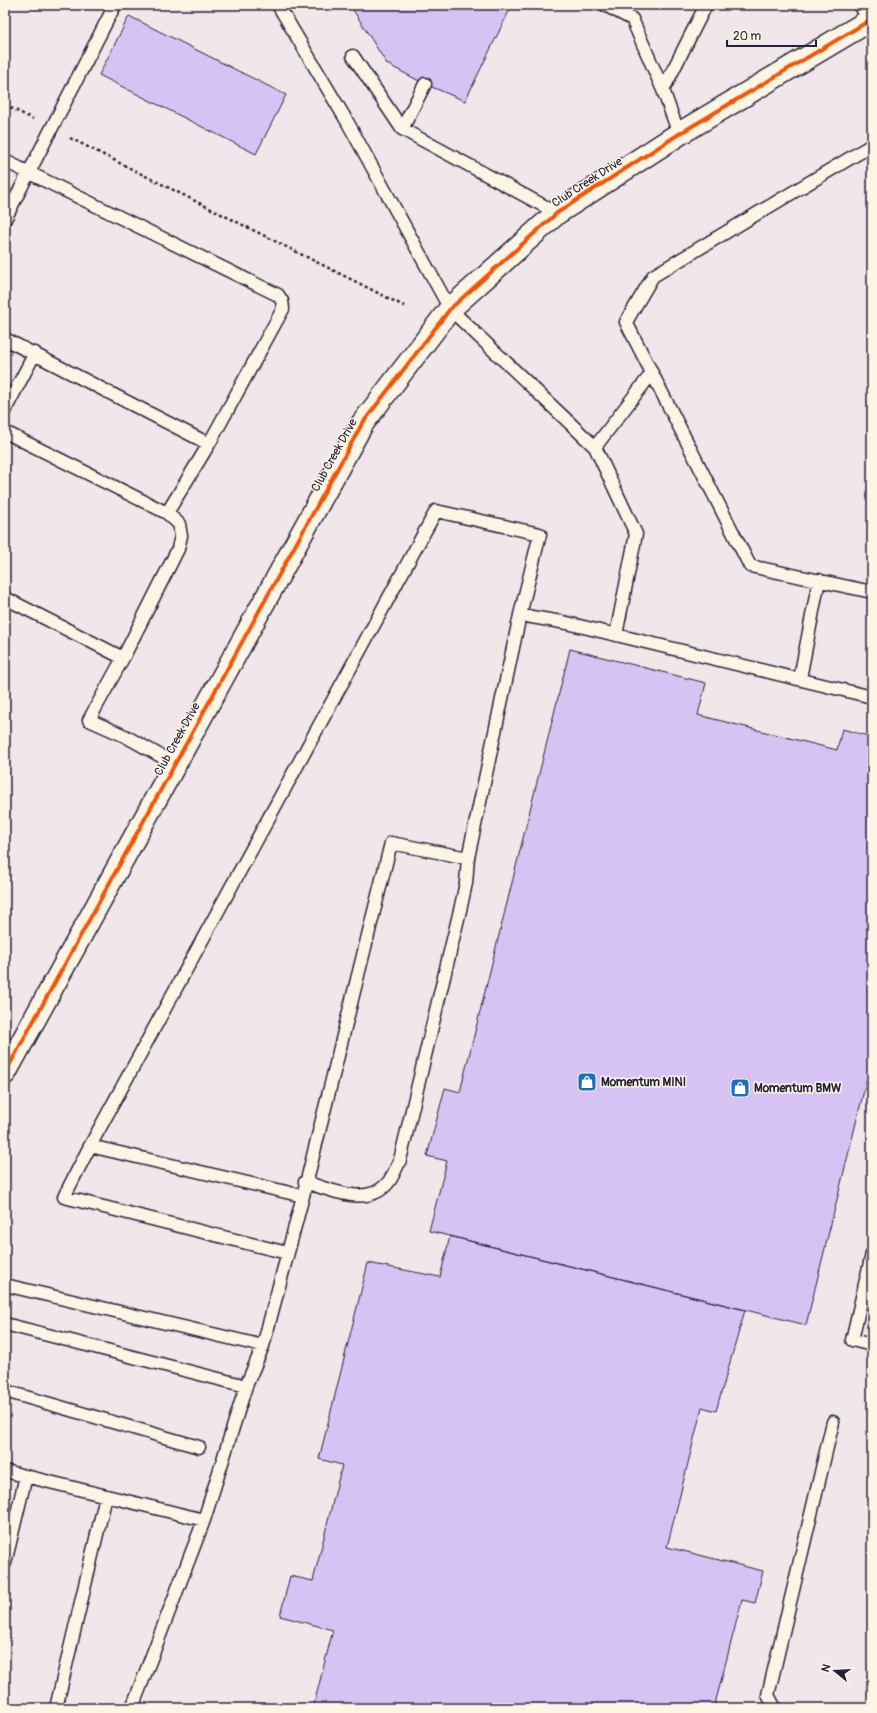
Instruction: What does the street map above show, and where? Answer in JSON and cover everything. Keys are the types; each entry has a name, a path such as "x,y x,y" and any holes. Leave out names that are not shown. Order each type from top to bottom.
{"street":[{"name":"Club Creek Drive","path":"5,1073 362,424 450,309 557,213 867,15"}],"lane":[{"path":"5,219 115,5"},
{"path":"278,5 348,123 450,309 595,446 636,534 616,635"},
{"path":"605,5 632,19 663,90 679,134"},
{"path":"663,90 706,5"},
{"path":"353,56 402,129 557,213"},
{"path":"402,129 425,84"},
{"path":"872,145 653,276 626,322 750,566 872,592"},
{"path":"5,161 278,295 282,301 283,309 209,444 167,513"},
{"path":"5,339 209,444"},
{"path":"5,410 35,354"},
{"path":"595,446 652,373"},
{"path":"5,432 167,513 179,524 181,536 178,549 123,658 89,720 125,736 176,764"},
{"path":"287,1253 64,1196 436,510 540,534 520,615 468,858 466,883 400,1160 390,1180 375,1194 361,1196 342,1193 305,1182"},
{"path":"800,678 819,580"},
{"path":"5,598 123,658"},
{"path":"520,615 568,623 800,678 872,697"},
{"path":"132,1708 204,1520 246,1386 263,1346 303,1196 305,1182 391,843 468,858"},
{"path":"90,1146 303,1196"},
{"path":"872,1254 852,1340 872,1345"},
{"path":"5,1285 263,1346"},
{"path":"5,1324 246,1386"},
{"path":"5,1391 199,1447"},
{"path":"775,1708 768,1695 833,1422"},
{"path":"5,1472 204,1520"},
{"path":"5,1563 26,1476"},
{"path":"56,1708 106,1496"}],"path":[{"path":"5,105 406,307"}],"building":[{"path":"350,5 512,5 465,101 425,84 387,64"},
{"path":"129,16 286,95 256,154 99,75"},
{"path":"570,649 706,683 698,715 837,750 842,729 872,737 872,1058 806,1325 429,1231 447,1161 427,1156 445,1088 460,1092"},
{"path":"450,1236 745,1310 716,1411 702,1407 667,1547 763,1571 755,1603 742,1600 714,1708 313,1708 333,1630 280,1616 290,1576 313,1581 342,1465 319,1459 368,1263 440,1277"}],"cycle path":[{"path":"5,1073 362,424 450,309 557,213 679,134 872,19"}],"place":[{"name":"Momentum MINI","path":"587,1082"},
{"name":"Momentum BMW","path":"740,1088"}]}
